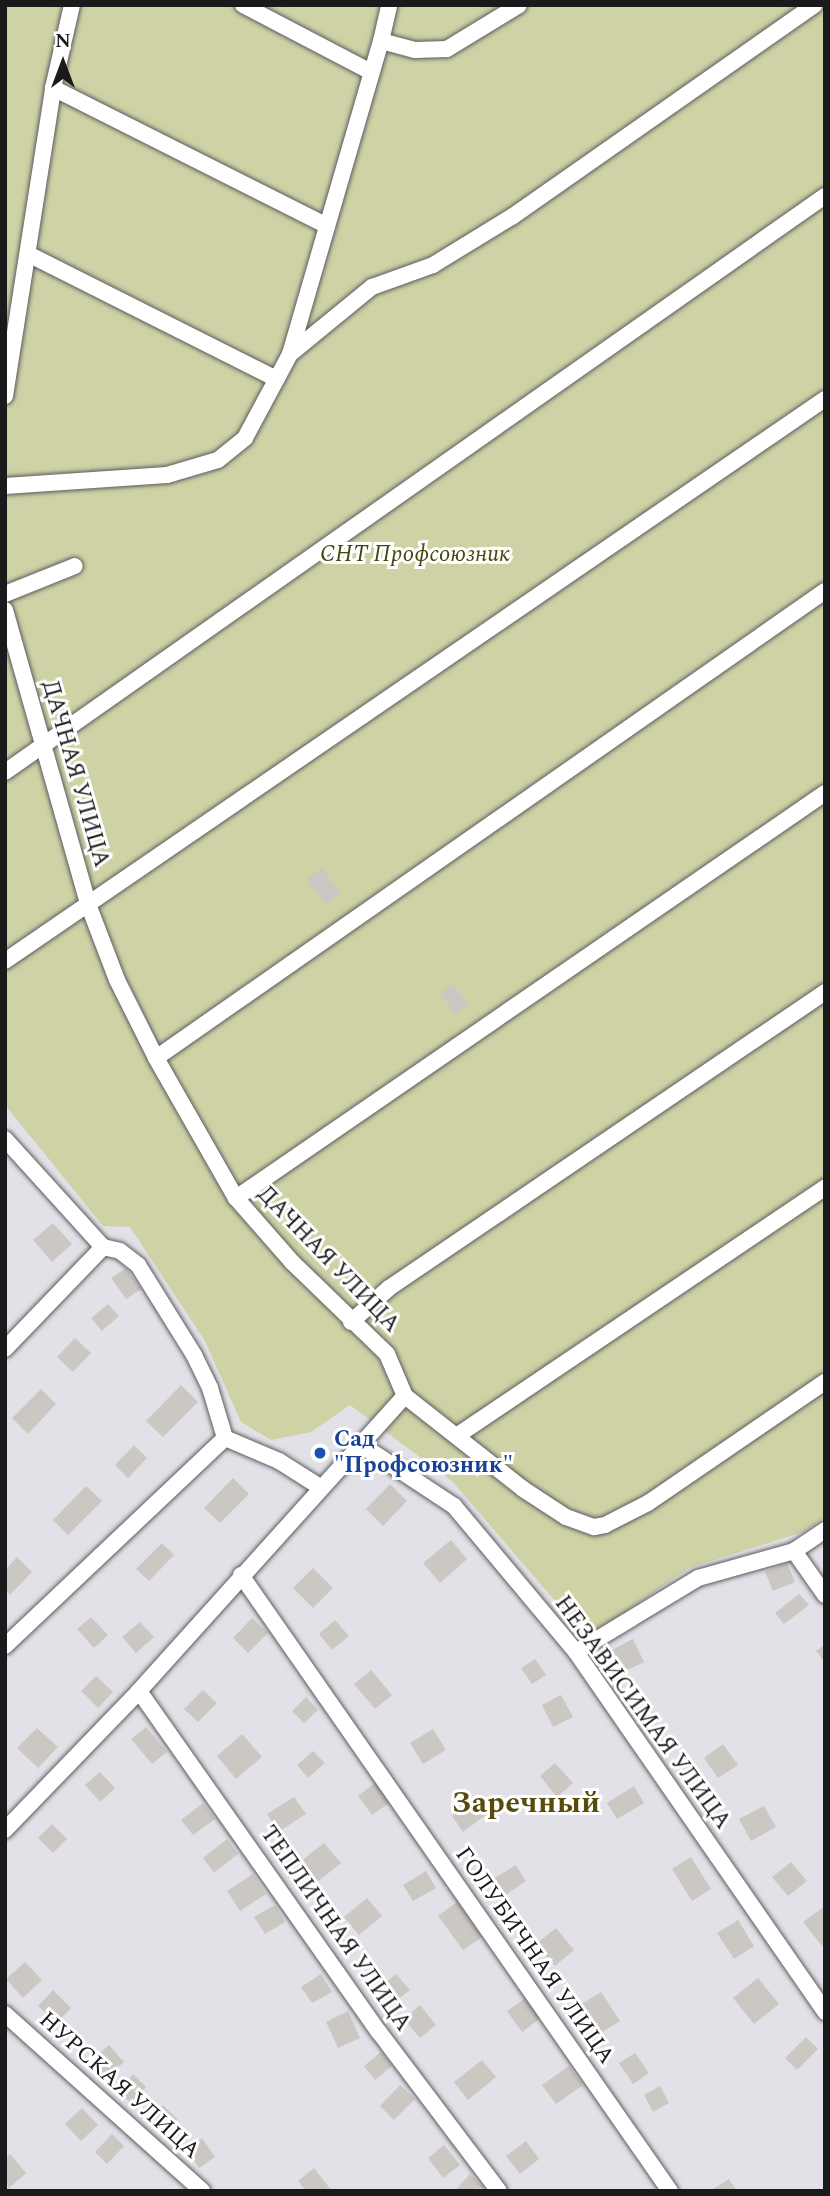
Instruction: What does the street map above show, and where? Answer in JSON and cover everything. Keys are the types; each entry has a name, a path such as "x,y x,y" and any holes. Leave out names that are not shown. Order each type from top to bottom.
{"street":[{"path":"5,396 30,256 53,88 72,5"},
{"path":"243,5 371,72"},
{"path":"5,486 167,475 218,460 245,438 290,354 325,225 382,41 389,5"},
{"path":"382,41 415,50 447,50 519,5"},
{"path":"290,354 372,287 433,265 513,216 814,5"},
{"path":"53,88 325,225"},
{"path":"5,772 825,196"},
{"path":"30,256 277,379"},
{"path":"5,961 825,399"},
{"path":"5,594 75,566"},
{"path":"156,1058 825,591"},
{"name":"ДАЧНАЯ УЛИЦА","path":"5,610 88,904 117,980 156,1058 236,1198 351,1322 387,1354 404,1396"},
{"path":"236,1198 825,793"},
{"path":"351,1322 389,1288 825,992"},
{"path":"6,1142 103,1247 120,1251 138,1265 194,1355 210,1388 225,1438"},
{"path":"458,1435 825,1187"},
{"path":"5,1349 103,1247"},
{"path":"5,1830 139,1690 404,1396 458,1435 523,1489 566,1517 584,1525 606,1525 648,1503 825,1382"},
{"path":"225,1438 279,1461 320,1487"},
{"path":"5,1646 225,1438"},
{"name":"НЕЗАВИСИМАЯ УЛИЦА","path":"360,1444 454,1506 576,1652 825,2012"},
{"path":"576,1652 698,1578 794,1551 825,1530"},
{"path":"794,1551 825,1595"},
{"name":"ГОЛУБИЧНАЯ УЛИЦА","path":"241,1575 670,2191"},
{"name":"ТЕПЛИЧНАЯ УЛИЦА","path":"139,1690 379,2032 499,2191"},
{"name":"НУРСКАЯ УЛИЦА","path":"5,2014 202,2191"}],"green space":[{"name":"СНТ Профсоюзник","path":"5,5 825,5 825,1518 803,1532 689,1568 587,1638 452,1481 350,1405 311,1432 271,1440 241,1422 205,1341 130,1227 103,1226 5,1105"}],"building":[{"path":"322,868 341,893 325,904 307,879"},
{"path":"453,984 468,1004 455,1014 440,994"},
{"path":"53,1223 72,1244 52,1262 33,1240"},
{"path":"126,1268 141,1289 126,1299 111,1278"},
{"path":"108,1304 119,1316 102,1331 91,1318"},
{"path":"75,1338 91,1353 73,1372 57,1357"},
{"path":"181,1385 198,1402 163,1437 146,1421"},
{"path":"41,1389 56,1404 28,1434 12,1418"},
{"path":"134,1445 147,1458 128,1478 115,1465"},
{"path":"233,1478 249,1494 220,1523 204,1508"},
{"path":"390,1484 407,1501 383,1526 366,1509"},
{"path":"86,1486 102,1501 68,1535 53,1520"},
{"path":"451,1540 467,1559 440,1583 423,1563"},
{"path":"162,1543 174,1555 149,1581 136,1569"},
{"path":"17,1557 32,1572 10,1595 5,1590 5,1570"},
{"path":"787,1563 795,1582 773,1591 765,1572"},
{"path":"313,1568 333,1588 313,1608 293,1588"},
{"path":"799,1594 809,1605 784,1624 775,1613"},
{"path":"91,1617 108,1635 94,1648 77,1629"},
{"path":"252,1618 268,1633 248,1653 233,1638"},
{"path":"335,1620 349,1636 332,1650 319,1634"},
{"path":"140,1622 154,1637 136,1653 122,1637"},
{"path":"633,1639 644,1662 623,1672 612,1650"},
{"path":"825,1644 825,1662 816,1651"},
{"path":"535,1659 546,1675 532,1684 521,1668"},
{"path":"371,1670 392,1695 375,1709 354,1684"},
{"path":"96,1676 113,1692 98,1708 81,1691"},
{"path":"203,1690 217,1703 198,1722 184,1709"},
{"path":"561,1695 573,1717 553,1727 542,1705"},
{"path":"306,1697 318,1710 304,1723 292,1711"},
{"path":"146,1727 167,1752 152,1764 131,1739"},
{"path":"37,1728 58,1747 38,1768 17,1748"},
{"path":"433,1729 446,1750 423,1764 410,1743"},
{"path":"242,1734 262,1757 236,1779 217,1756"},
{"path":"723,1744 738,1765 718,1778 704,1758"},
{"path":"313,1751 325,1763 308,1778 297,1765"},
{"path":"555,1763 573,1783 557,1797 540,1776"},
{"path":"100,1772 115,1788 100,1802 85,1785"},
{"path":"375,1783 389,1803 372,1815 358,1796"},
{"path":"634,1786 644,1803 617,1819 607,1803"},
{"path":"294,1797 306,1814 278,1832 267,1814"},
{"path":"476,1799 487,1814 463,1832 452,1816"},
{"path":"203,1803 215,1819 193,1835 181,1820"},
{"path":"764,1806 776,1827 751,1841 739,1819"},
{"path":"52,1824 67,1839 53,1853 38,1838"},
{"path":"227,1839 238,1854 214,1873 203,1858"},
{"path":"324,1843 341,1863 317,1882 300,1862"},
{"path":"691,1857 711,1889 692,1901 672,1869"},
{"path":"791,1862 807,1881 788,1896 772,1877"},
{"path":"516,1865 526,1881 504,1896 493,1879"},
{"path":"426,1871 436,1888 413,1901 403,1885"},
{"path":"253,1874 266,1894 240,1911 227,1891"},
{"path":"367,1898 382,1916 359,1935 344,1917"},
{"path":"457,1902 482,1937 463,1950 438,1916"},
{"path":"275,1905 285,1922 265,1934 254,1917"},
{"path":"825,1906 825,1944 822,1946 803,1922"},
{"path":"738,1920 754,1946 734,1959 717,1933"},
{"path":"556,1928 574,1950 555,1966 536,1944"},
{"path":"25,1962 42,1980 23,1998 6,1979"},
{"path":"321,1974 332,1992 312,2003 301,1987"},
{"path":"396,1974 410,1990 392,2004 379,1988"},
{"path":"758,1978 779,2004 754,2024 733,1998"},
{"path":"53,1990 71,2008 57,2023 38,2006"},
{"path":"601,1992 620,2021 599,2034 580,2005"},
{"path":"527,1997 542,2017 522,2032 507,2011"},
{"path":"420,2005 436,2025 420,2038 404,2019"},
{"path":"348,2011 360,2038 338,2048 326,2022"},
{"path":"806,2037 818,2049 797,2070 785,2058"},
{"path":"109,2045 124,2062 105,2079 90,2062"},
{"path":"381,2052 392,2066 375,2080 364,2066"},
{"path":"635,2053 649,2073 633,2084 619,2063"},
{"path":"482,2060 496,2077 468,2100 454,2082"},
{"path":"569,2066 583,2085 556,2104 542,2085"},
{"path":"133,2074 146,2087 131,2103 118,2091"},
{"path":"400,2085 415,2099 394,2120 380,2106"},
{"path":"660,2086 669,2103 653,2112 644,2095"},
{"path":"163,2105 178,2120 166,2132 150,2118"},
{"path":"82,2108 98,2125 81,2141 65,2124"},
{"path":"112,2134 124,2146 107,2164 95,2152"},
{"path":"202,2138 215,2157 199,2168 186,2149"},
{"path":"526,2141 539,2159 520,2174 506,2156"},
{"path":"444,2145 460,2165 443,2178 428,2158"},
{"path":"10,2154 26,2173 8,2189 5,2159"},
{"path":"314,2168 332,2191 306,2191 298,2181"},
{"path":"470,2174 484,2188 455,2191"},
{"path":"729,2179 737,2191 710,2191"}],"place":[{"name":"Сад \"Профсоюзник\"","path":"320,1453"}],"district":[{"name":"Заречный","path":"526,1803"}]}
